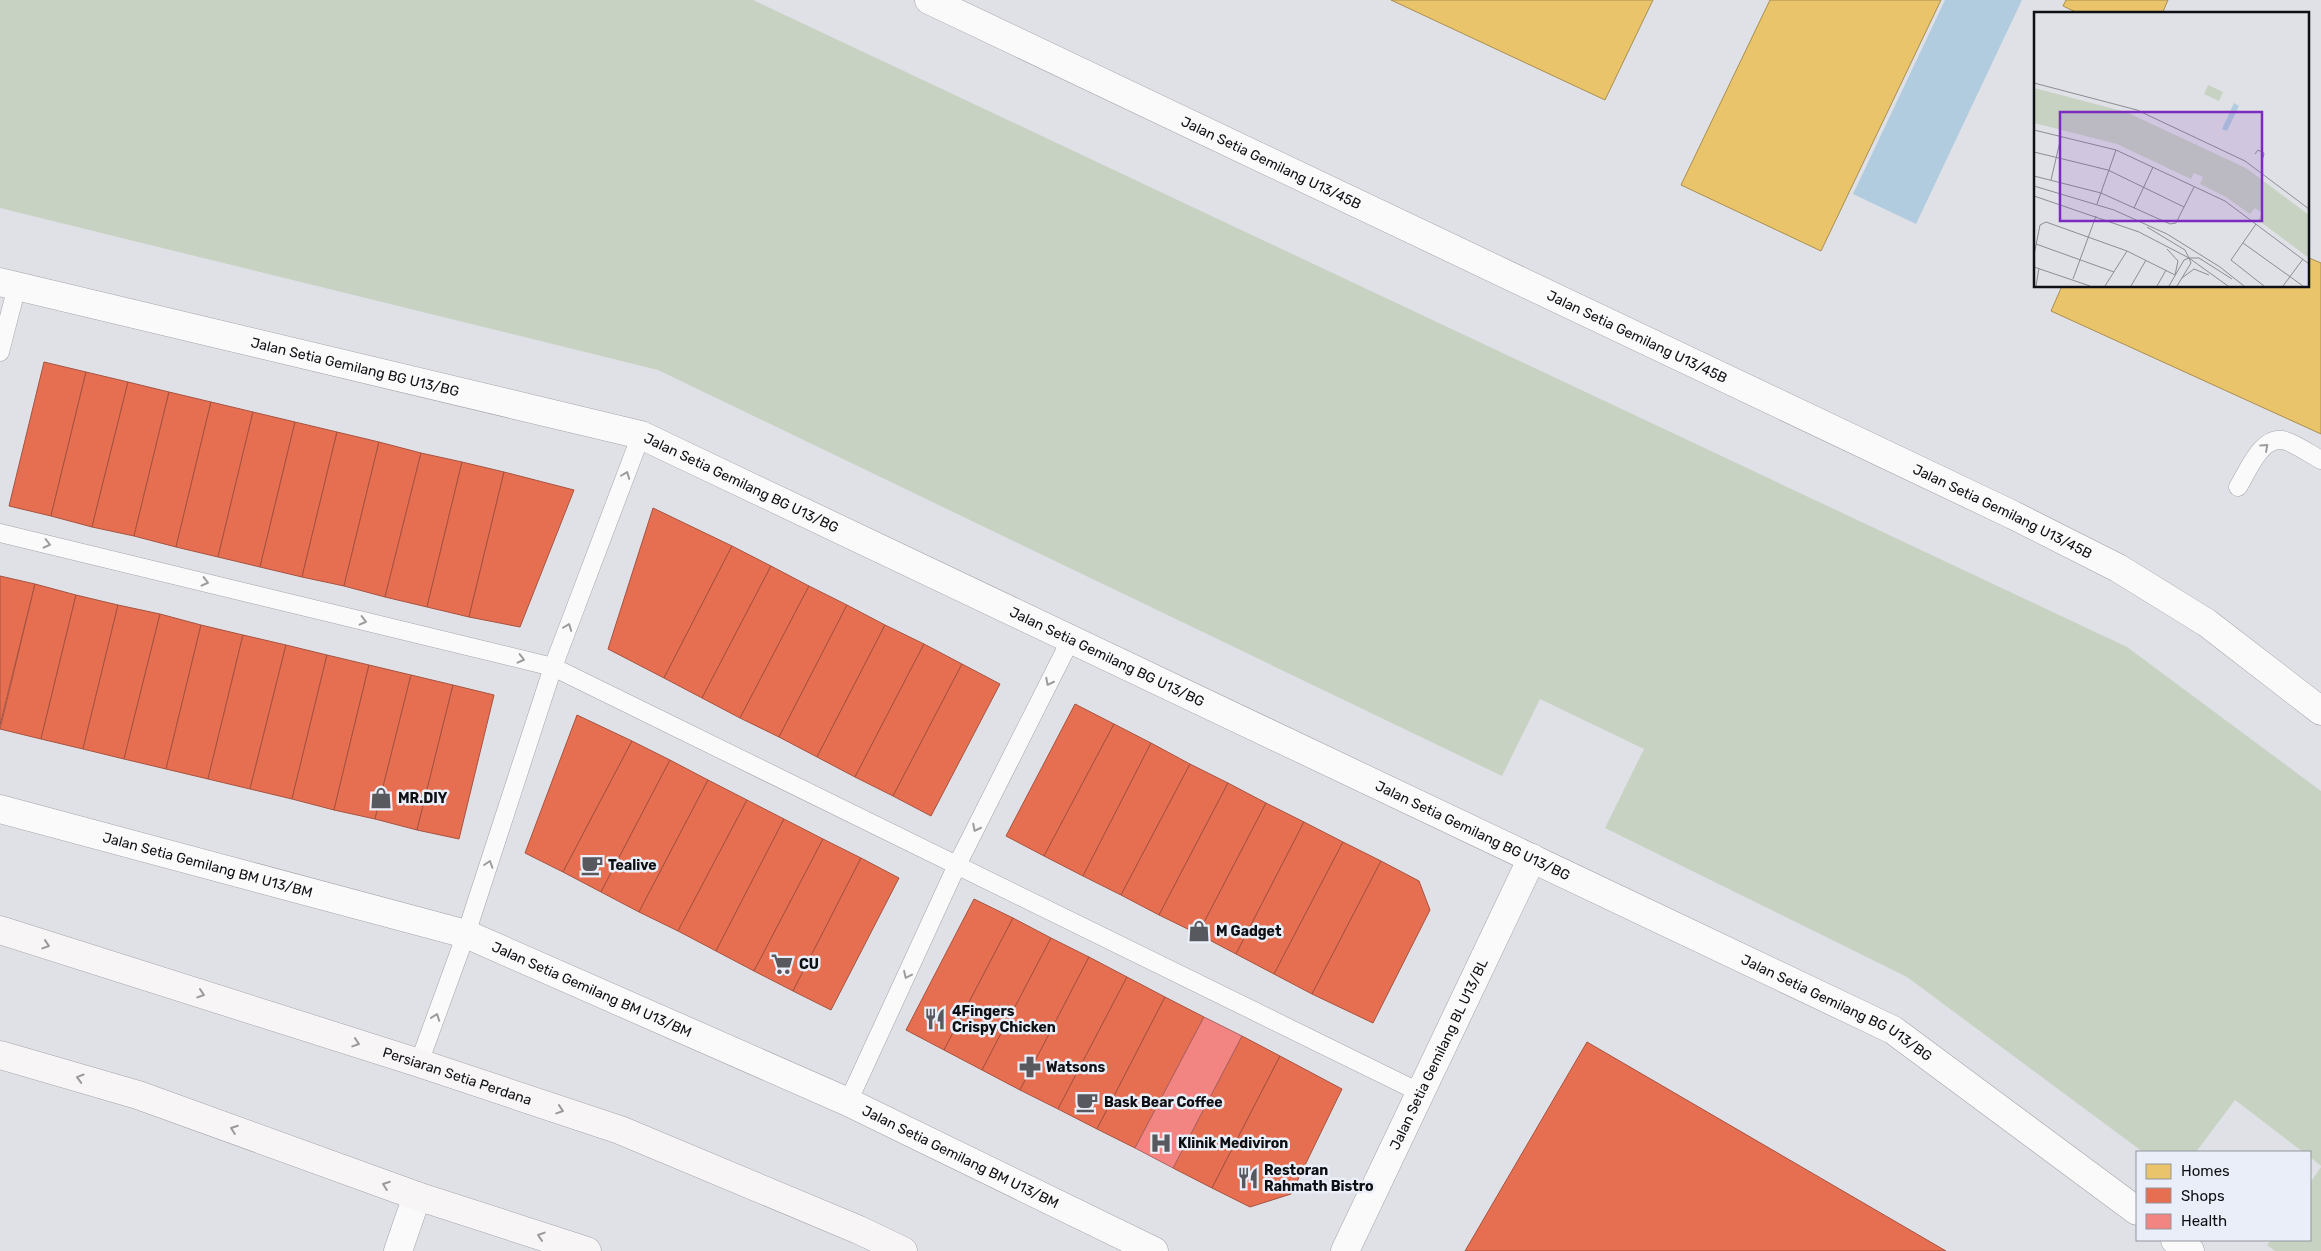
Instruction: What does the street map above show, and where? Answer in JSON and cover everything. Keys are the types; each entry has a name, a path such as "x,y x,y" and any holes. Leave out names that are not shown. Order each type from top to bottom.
{"main road":[{"name":"Persiaran Setia Perdana","path":"0,930 419,1063 620,1130 859,1230 902,1251"},
{"path":"0,1055 138,1094 417,1196 587,1251"}],"street":[{"name":"Jalan Setia Gemilang U13/45B","path":"929,0 2013,515 2118,568 2206,623 2321,711"},
{"name":"Jalan Setia Gemilang BG U13/BG","path":"8,284 641,434 1893,1030 2136,1210"},
{"name":"Jalan Setia Gemilang BM U13/BM","path":"0,808 466,934 848,1102 1154,1251"},
{"name":"Jalan Setia Gemilang BL U13/BL","path":"1345,1251 1532,858"},
{"path":"398,1251 417,1196"},
{"path":"2176,1241 2190,1251"}],"lane":[{"path":"0,352 8,284"},
{"path":"419,1063 466,934 553,667 641,434"},
{"path":"2238,487 2262,448 2270,442 2284,440 2321,460"},
{"path":"0,533 553,667 1421,1093"},
{"path":"848,1102 957,865 1071,639"}],"green space":[{"path":"0,0 753,0 2127,647 2321,791 2321,1166 2311,1158 2311,1151 2302,1151 2235,1100 2197,1151 2142,1151 1907,977 1605,828 1644,749 1540,699 1502,776 658,370 0,208"},
{"path":"2321,1167 2321,1251 2275,1251 2267,1245 2270,1241 2311,1241 2311,1182"}],"water":[{"path":"1945,0 2022,0 1916,224 1853,194"}],"building: Homes":[{"path":"1391,0 1653,0 1605,100"},
{"path":"1770,0 1941,0 1821,251 1681,185"},
{"path":"2066,0 2168,0 2163,12 2076,12 2063,6"},
{"path":"2308,257 2321,263 2321,434 2051,311 2061,288 2308,288"}],"building: Shops":[{"path":"44,362 86,372 51,516 9,506"},
{"path":"86,372 128,382 92,527 51,516"},
{"path":"128,382 169,392 134,536 92,527"},
{"path":"169,392 211,402 176,547 134,536"},
{"path":"211,402 253,412 218,557 176,547"},
{"path":"253,412 295,422 260,567 218,557"},
{"path":"295,422 337,432 302,577 260,567"},
{"path":"337,432 379,442 344,586 302,577"},
{"path":"379,442 421,453 385,597 344,586"},
{"path":"421,453 462,462 427,607 385,597"},
{"path":"462,462 504,472 469,617 427,607"},
{"path":"504,472 574,490 520,627 469,617"},
{"path":"653,508 732,546 664,678 608,649"},
{"path":"732,546 771,566 702,698 664,678"},
{"path":"771,566 809,586 740,718 702,698"},
{"path":"0,576 35,584 0,725"},
{"path":"35,584 76,595 41,739 0,729"},
{"path":"809,586 847,605 779,737 740,718"},
{"path":"76,595 118,605 83,749 41,739"},
{"path":"118,605 160,614 124,759 83,749"},
{"path":"847,605 885,625 817,757 779,737"},
{"path":"160,614 201,625 166,769 124,759"},
{"path":"201,625 243,635 208,779 166,769"},
{"path":"885,625 924,644 855,777 817,757"},
{"path":"243,635 286,645 250,789 208,779"},
{"path":"924,644 962,664 893,796 855,777"},
{"path":"286,645 327,655 292,799 250,789"},
{"path":"327,655 369,665 334,810 292,799"},
{"path":"962,664 1000,684 931,816 893,796"},
{"path":"369,665 411,675 375,819 334,810"},
{"path":"411,675 453,685 417,830 375,819"},
{"path":"453,685 494,695 459,839 417,830"},
{"path":"1075,704 1114,724 1044,856 1006,836"},
{"path":"577,715 632,741 563,872 525,853"},
{"path":"1114,724 1151,743 1083,876 1044,856"},
{"path":"632,741 670,760 601,892 563,872"},
{"path":"1151,743 1190,764 1121,895 1083,876"},
{"path":"670,760 708,780 639,912 601,892"},
{"path":"1190,764 1228,783 1159,915 1121,895"},
{"path":"708,780 747,800 678,931 639,912"},
{"path":"1228,783 1266,803 1198,934 1159,915"},
{"path":"747,800 784,819 716,951 678,931"},
{"path":"1266,803 1304,822 1236,954 1198,934"},
{"path":"784,819 823,839 754,971 716,951"},
{"path":"1304,822 1343,842 1274,974 1236,954"},
{"path":"823,839 861,858 793,991 754,971"},
{"path":"1343,842 1381,861 1312,994 1274,974"},
{"path":"861,858 899,878 831,1010 793,991"},
{"path":"1381,861 1419,881 1430,910 1373,1023 1312,994"},
{"path":"974,899 1013,918 944,1050 906,1030"},
{"path":"1013,918 1051,938 982,1070 944,1050"},
{"path":"1051,938 1089,957 1020,1090 982,1070"},
{"path":"1089,957 1127,977 1058,1109 1020,1090"},
{"path":"1127,977 1165,997 1097,1129 1058,1109"},
{"path":"1165,997 1204,1017 1135,1148 1097,1129"},
{"path":"1242,1036 1280,1056 1212,1188 1173,1168"},
{"path":"1587,1042 1946,1251 1465,1251"},
{"path":"1280,1056 1342,1089 1291,1194 1250,1207 1212,1188"}],"building: Health":[{"path":"1204,1017 1242,1036 1173,1168 1135,1148"}],"place":[{"name":"MR.DIY","path":"381,798"},
{"name":"Tealive","path":"592,865"},
{"name":"M Gadget","path":"1199,931"},
{"name":"CU","path":"782,964"},
{"name":"4Fingers Crispy Chicken","path":"935,1019"},
{"name":"Watsons","path":"1030,1067"},
{"name":"Bask Bear Coffee","path":"1087,1102"},
{"name":"Klinik Mediviron","path":"1161,1143"},
{"name":"Restoran Rahmath Bistro","path":"1248,1178"}]}
